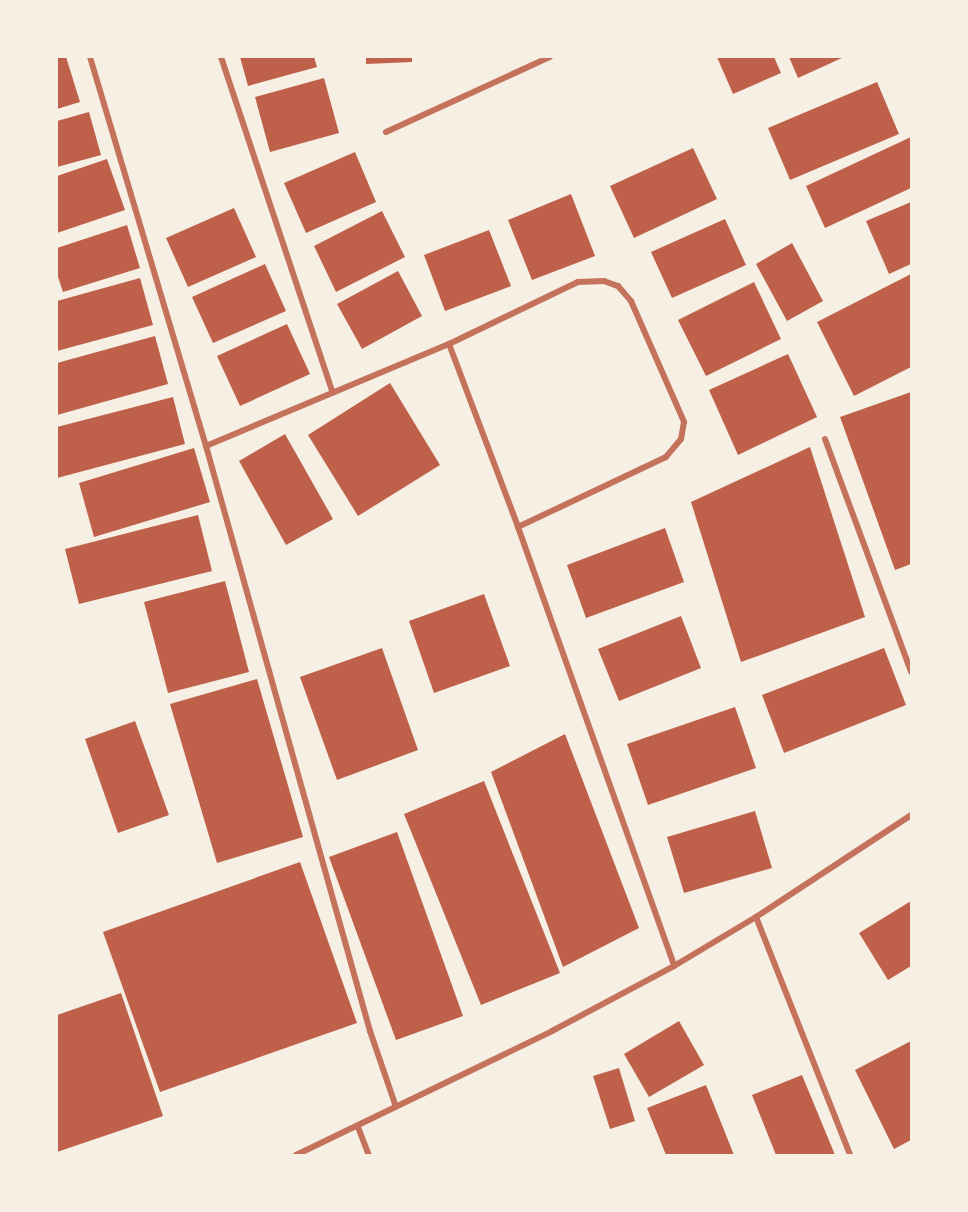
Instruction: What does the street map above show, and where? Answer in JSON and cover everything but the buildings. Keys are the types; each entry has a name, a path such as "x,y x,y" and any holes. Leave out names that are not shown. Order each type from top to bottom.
{"street":[{"path":"90,57 206,446 370,1031 395,1104"},
{"path":"221,57 333,393"},
{"path":"386,132 550,57"},
{"path":"206,446 449,344 579,282 604,281 618,286 631,301 684,422 681,439 666,457 518,527"},
{"path":"449,344 518,527 674,966"},
{"path":"825,439 911,672"},
{"path":"297,1155 358,1127 395,1104 552,1031 674,966 756,918 911,814"},
{"path":"756,918 850,1155"},
{"path":"358,1127 369,1155"}]}
